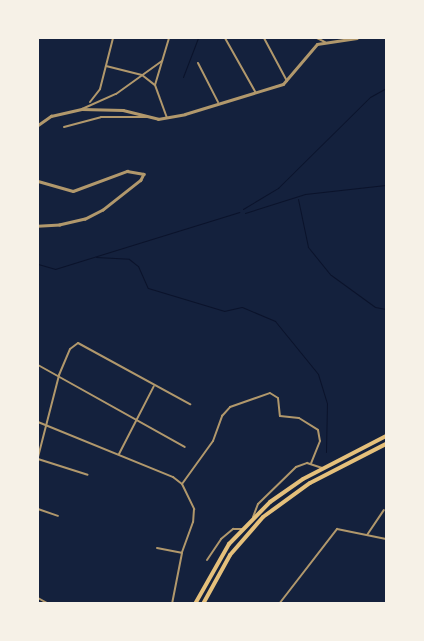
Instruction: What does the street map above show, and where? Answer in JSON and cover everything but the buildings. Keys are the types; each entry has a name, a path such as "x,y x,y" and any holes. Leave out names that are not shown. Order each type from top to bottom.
{"highway":[{"path":"195,604 218,560 253,517 286,490 323,468 386,436"},
{"path":"204,604 230,555 263,518 315,480 386,444"}],"street":[{"path":"82,109 100,89 113,38"},
{"path":"155,85 169,38"},
{"path":"225,38 256,93"},
{"path":"264,38 287,81"},
{"path":"317,38 325,42"},
{"path":"38,125 51,116 82,109 123,110 167,118 218,102 256,93 287,81 311,49 325,42 357,38"},
{"path":"90,102 116,94 162,61"},
{"path":"198,63 218,102"},
{"path":"106,66 142,75 155,85 167,118"},
{"path":"64,127 101,117 150,116"},
{"path":"38,182 73,191 127,171 144,174 142,180 103,210 85,219 66,224 38,226"},
{"path":"88,475 38,458 59,375 70,349 78,343 190,404"},
{"path":"38,365 138,419 185,447"},
{"path":"119,454 154,386"},
{"path":"182,484 213,441 222,416 230,407 270,393 278,398 280,416 299,418 318,430 320,441 312,463"},
{"path":"38,422 173,477 182,484 194,509 193,522 182,553 172,604"},
{"path":"253,517 258,504 296,467 312,463 323,468"},
{"path":"38,509 58,516"},
{"path":"367,535 384,510"},
{"path":"207,560 221,539 233,529 242,529"},
{"path":"279,604 337,529 386,539"},
{"path":"157,548 182,553"},
{"path":"38,598 49,604"}],"waterway":[{"path":"183,77 198,38"},
{"path":"243,209 278,188 370,97 386,88"},
{"path":"245,213 305,194 386,185"},
{"path":"298,199 308,247 331,275 375,307 386,309"},
{"path":"38,264 55,269 239,212"},
{"path":"96,257 129,259 138,266 148,288 224,311 242,307 275,321 318,374 327,403 326,452"}]}
